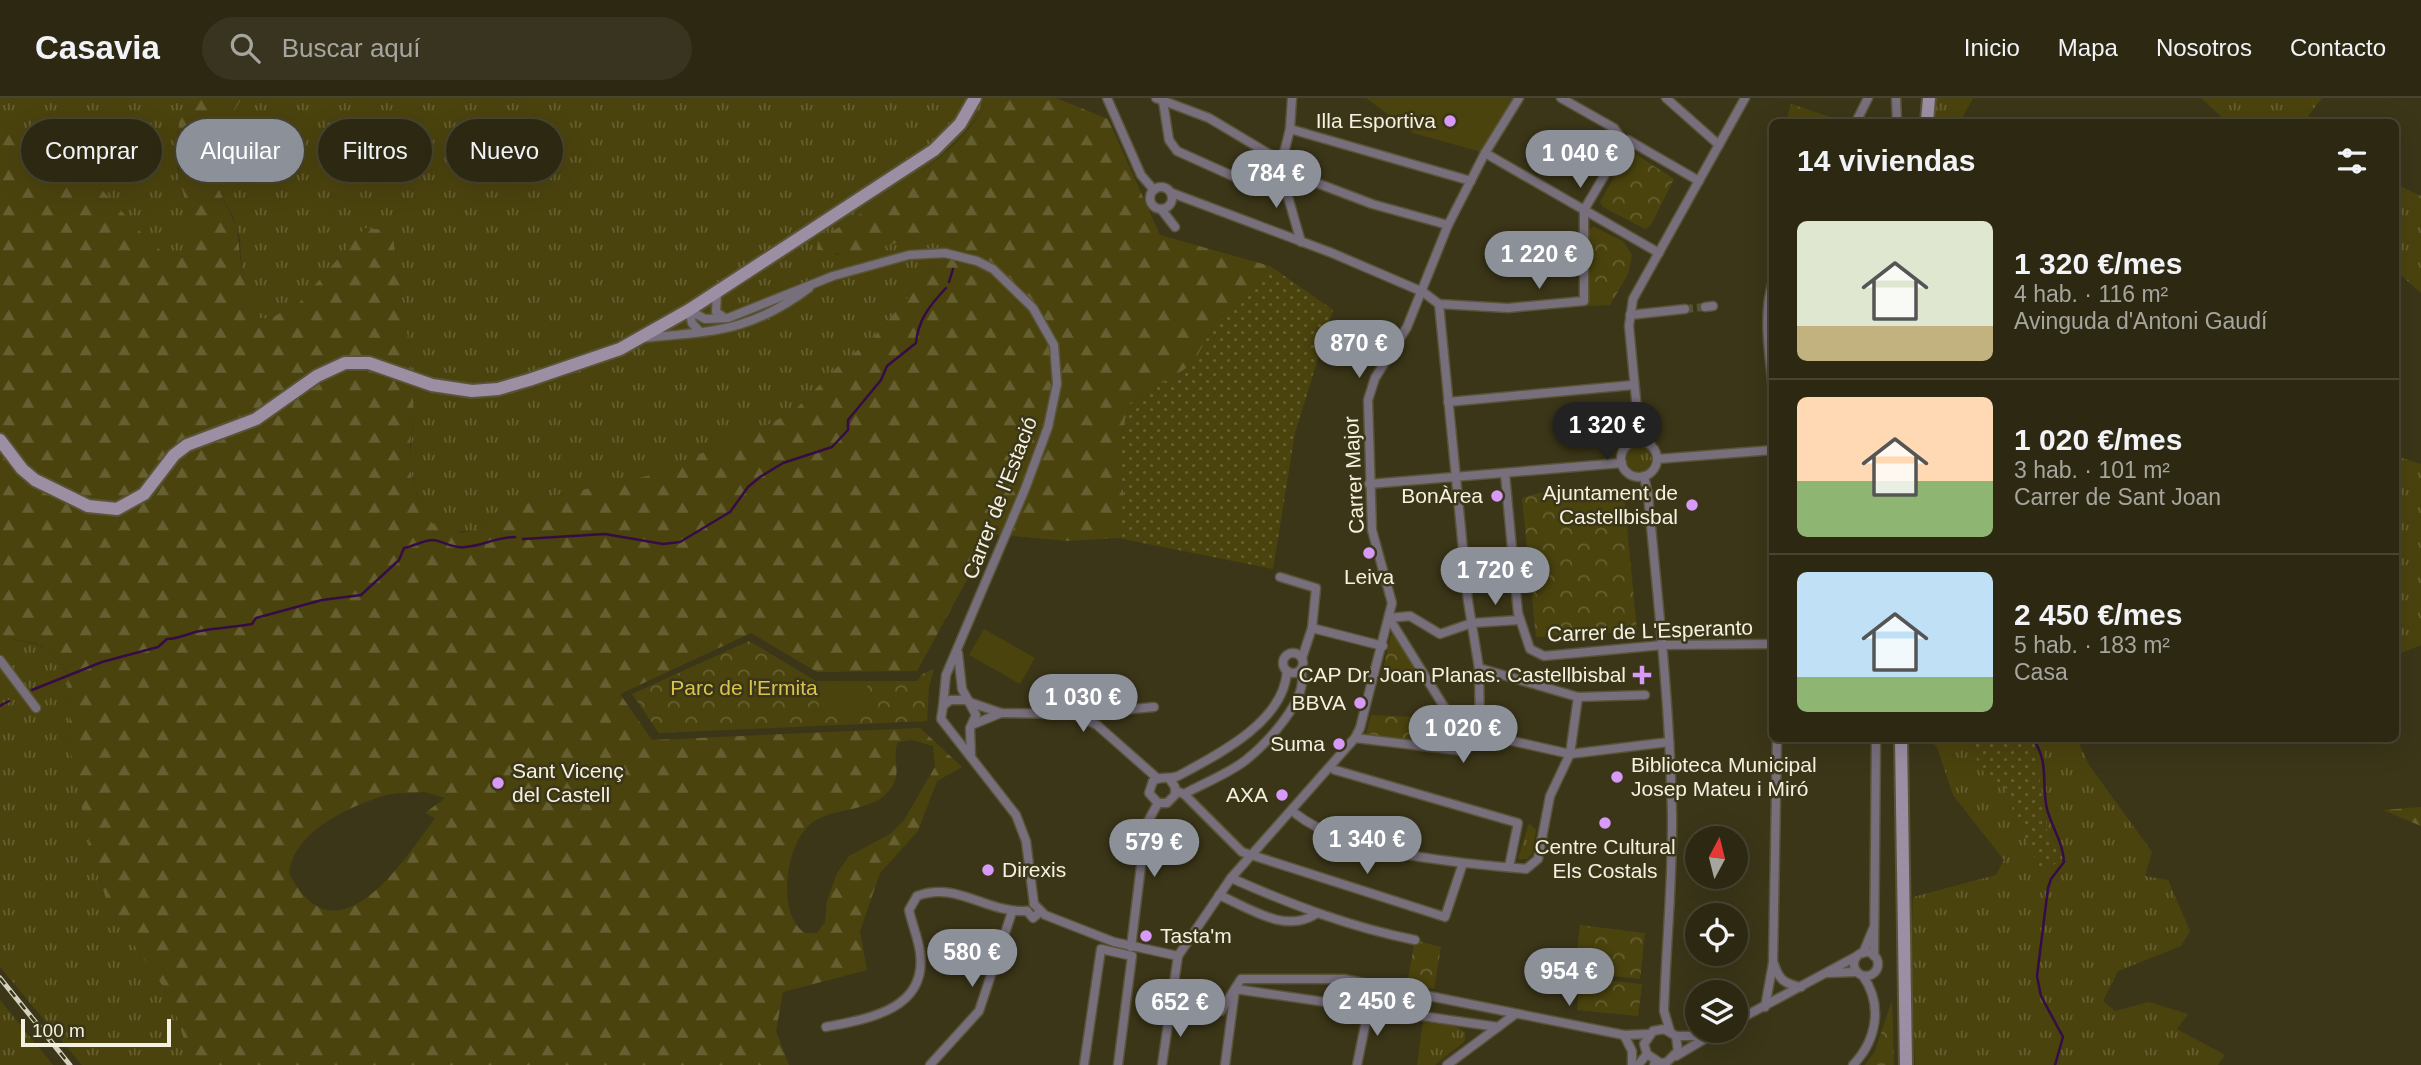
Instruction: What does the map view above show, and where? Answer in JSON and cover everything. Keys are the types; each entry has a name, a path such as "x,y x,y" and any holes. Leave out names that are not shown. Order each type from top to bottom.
{"street":[{"path":"0,440 22,469 36,480 88,506 117,509 144,494 174,455 187,445 256,419 317,376 345,363 369,363 432,385 472,391 499,388 528,380 643,338 717,293 934,150 960,124 975,98"},
{"path":"1107,98 1141,175 1154,190"},
{"path":"1292,98 1290,129 1280,165 1301,242"},
{"name":"Carrer Major","path":"1178,956 1231,878 1355,738 1365,713 1392,603 1372,530 1366,413 1370,390 1423,292 1448,225 1485,153 1519,98"},
{"path":"1561,98 1614,128 1624,142"},
{"path":"1666,98 1719,145"},
{"path":"1640,441 1633,385 1630,315 1633,299 1745,98"},
{"path":"1858,119 1868,98"},
{"path":"1896,98 1897,119"},
{"path":"1927,119 1929,98"},
{"path":"1159,99 1169,140 1177,151 1237,178 1280,165"},
{"path":"1159,99 1209,118 1280,165 1372,204 1448,225"},
{"path":"1290,129 1471,181"},
{"path":"1154,190 1164,187 1172,193 1423,292 1438,304 1508,308 1584,301 1584,210 1624,142 1628,140 1699,181"},
{"path":"1485,153 1659,253"},
{"path":"1154,190 1151,202 1175,227"},
{"path":"1160,209 1169,206 1172,193"},
{"name":"Carrer de l'Estació","path":"689,310 705,319 728,318 833,276 909,254 945,253 977,261 993,269 1032,308 1054,345 1057,384 1048,427 946,675 941,719 1016,815 1026,841 1034,905"},
{"name":"Carrer de l'Estació","path":"643,338 749,324 814,284"},
{"path":"717,293 716,312 728,318"},
{"path":"1769,294 1769,346"},
{"path":"1355,738 1464,751 1480,732 1479,667 1438,304"},
{"path":"1630,315 1685,309"},
{"path":"689,310 692,323 700,332"},
{"path":"1448,402 1633,385"},
{"path":"1640,441 1650,444 1657,459 1654,470 1644,476 1632,476 1622,463 1625,448 1640,441"},
{"path":"1657,459 1769,450"},
{"path":"1369,484 1622,463"},
{"path":"1505,474 1519,620 1472,623 1440,634 1410,616 1389,618 1451,718 1468,731 1570,754 1669,742"},
{"path":"1644,476 1663,645 1669,742 1672,814 1664,1011 1678,1051 1674,1058"},
{"path":"1158,803 1170,801 1180,792 1247,760 1298,701 1304,683 1300,671 1312,628 1316,588 1280,577"},
{"name":"Carrer de L'Esperanto","path":"1519,620 1530,649 1544,656 1663,645 1769,645"},
{"path":"1312,628 1383,646"},
{"name":"Carrer de l'Estació","path":"958,650 962,689 976,715 972,726 971,759"},
{"path":"1074,714 1097,725 1157,778 1169,778 1237,744 1272,708 1286,684 1287,671 1283,664 1287,655 1296,653 1302,658"},
{"path":"0,660 36,708"},
{"path":"1479,667 1578,697 1645,695"},
{"path":"1287,671 1300,671"},
{"path":"1296,814 1323,830 1389,851 1463,863 1526,869 1538,859 1550,796 1570,754 1578,697"},
{"path":"943,706 959,698 1001,713 1074,714 1154,708"},
{"path":"951,732 961,733 1001,713"},
{"path":"1765,1007 1773,963 1777,742"},
{"path":"1827,973 1860,974 1876,970 1876,742"},
{"path":"1901,742 1906,1065"},
{"path":"1335,770 1518,823 1509,867"},
{"path":"1157,778 1150,785 1150,793 1158,803"},
{"path":"1169,778 1242,852 1445,917 1463,863"},
{"path":"1118,1065 1146,825 1158,803"},
{"path":"1231,878 1316,914 1364,930 1415,940"},
{"path":"826,1027 882,1015 904,1002 919,977 920,953 909,910 917,896 936,889 1012,912 1027,911 1034,905 1040,912 1131,951"},
{"path":"1219,895 1284,923 1300,921 1316,914"},
{"path":"1027,911 1032,918 1040,912"},
{"path":"930,1065 979,1011 1012,912"},
{"path":"1853,1065 1867,1049 1874,1029 1874,997 1854,966 1875,923"},
{"path":"1084,1065 1101,950 1178,956 1162,1065"},
{"path":"1748,1015 1860,955 1874,956"},
{"path":"1773,963 1778,977 1787,985 1801,987"},
{"path":"1171,1003 1221,1011 1241,979 1331,978 1624,1035 1653,1031 1685,1035"},
{"path":"1235,989 1501,1025"},
{"path":"1225,1065 1235,989"},
{"path":"1357,1065 1369,1006"},
{"path":"1495,1008 1501,1025"},
{"path":"1638,1065 1664,1011"},
{"path":"1447,1065 1514,1015"},
{"path":"1624,1035 1657,1064 1674,1058 1698,1043"},
{"path":"1624,1035 1632,1051 1632,1065"}],"green space":[{"path":"0,98 189,98 181,119 176,119 176,182 180,182 191,228 190,247 186,257 164,253 147,239 103,191 98,182 162,182 162,119 21,119 21,132 0,125"},
{"path":"189,98 242,98 229,119 180,119"},
{"path":"242,98 987,98 979,115 942,155 892,195 827,235 836,255 930,235 939,236 946,244 928,274 873,338 838,366 795,410 766,426 647,476 525,502 497,513 473,531 451,532 432,523 420,504 409,466 414,415 410,352 393,238 365,228 299,303 269,319 259,318 253,310 242,274 240,239 234,219 216,182 304,182 304,119 229,119"},
{"path":"987,98 1056,98 1108,119 1160,235 1270,266 1250,293 1220,314 1193,364 1129,404 1117,454 1124,496 1118,538 1068,541 992,534 917,671 817,672 751,633 620,694 652,740 920,728 962,767 937,781 918,831 880,873 860,931 867,970 783,992 776,1031 789,1065 192,1065 171,998 110,910 91,855 71,753 67,673 50,651 36,643 7,638 0,633 0,125 21,132 21,182 98,182 103,191 147,239 164,253 185,257 191,238 180,182 216,182 237,228 242,274 253,310 259,318 269,319 299,303 365,228 385,230 393,238 410,352 414,415 410,445 411,475 420,504 432,523 461,533 473,531 497,513 525,502 647,476 766,426 795,410 838,366 873,338 928,274 946,244 939,237 930,235 846,255 817,250 818,240 887,197 939,158 978,117","holes":["912,740 933,746 935,767 904,820 890,834 849,856 837,873 827,901 825,922 817,933 805,933 796,924 787,894 791,860 804,831 822,817 872,803 888,792 896,778 895,754 898,742","425,792 445,798 425,813 435,818 386,880 367,898 347,908 327,910 307,899 289,873 293,858 301,845 312,833 341,813 391,794"]},
{"name":"Illa Esportiva","path":"1366,98 1519,98 1485,153 1413,133"},
{"path":"1936,98 1973,98 1962,119 1935,119"},
{"path":"2201,98 2322,98 2308,116 2312,119 2224,119"},
{"path":"1791,104 1830,117 1829,119 1787,119"},
{"path":"1628,153 1634,153 1674,179 1651,225 1645,229 1603,207 1600,202"},
{"path":"2399,185 2421,196 2421,293 2399,274"},
{"path":"1594,227 1623,241 1632,255 1628,274 1610,305 1588,306 1587,230"},
{"path":"1270,266 1333,310 1295,433 1273,569 1118,538 1124,496 1117,454 1129,404 1193,364 1220,314 1250,293"},
{"path":"1639,447 1647,451 1651,459 1647,467 1639,471 1631,467 1627,459 1631,451"},
{"path":"2399,457 2421,464 2421,645 2399,654 2399,632 2402,624 2399,618"},
{"path":"1609,487 1624,495 1637,631 1536,637 1522,498 1539,493"},
{"path":"984,629 1035,658 1020,684 969,655"},
{"path":"0,633 7,638 36,644 50,651 67,674 71,753 91,855 110,910 171,998 192,1065 82,1065 0,967"},
{"path":"1395,634 1424,680 1383,670 1391,635"},
{"name":"Parc de l'Ermita","path":"749,641 816,681 917,681 922,674 934,669 929,687 927,721 659,733 632,694"},
{"path":"867,682 868,708 819,710 818,684"},
{"path":"1371,715 1435,718 1430,750 1364,743"},
{"path":"1932,742 1967,742 1988,779 2005,785 2014,814 2040,869 2067,859 2047,830 2034,742 2078,742 2089,765 2152,852 2145,876 2168,880 2190,931 2181,946 2118,971 2103,1001 2115,1011 2149,1002 2188,1014 2177,1029 2225,1055 2218,1065 1915,1065 1911,957 1913,897 1996,875 2004,860 1953,795 1937,747"},
{"path":"1967,742 2034,742 2047,830 2067,860 2040,869 2014,814 2005,786 1988,779"},
{"path":"2421,807 2421,826 2383,810"},
{"path":"1529,823 1536,830 1532,854 1527,859 1518,859"},
{"path":"1580,925 1645,933 1640,979 1585,973 1584,978 1642,984 1638,1016 1577,1010 1580,973 1575,972"},
{"path":"1415,940 1441,947 1434,989 1407,984"},
{"path":"0,1000 53,1065 0,1065"},
{"path":"1892,1000 1894,1065 1865,1065 1875,1051"},
{"path":"1423,1022 1455,1026 1465,1032 1465,1041 1435,1065 1417,1065"}],"waterway":[{"path":"949,282 953,269"},
{"path":"523,539 605,534 663,544 680,542 730,512 748,487 760,477 783,463 832,447 848,430 848,420 881,380 887,366 916,343 919,327 926,313 946,288"},
{"path":"32,690 102,662 158,647 167,639 200,631 252,624 256,618 322,600 361,595 399,560 404,548 421,542 436,540 456,547 465,547 515,537"},
{"path":"0,706 9,701"},
{"path":"2035,742 2043,764 2047,809 2062,848 2064,862 2051,879 2048,888 2037,976 2041,996 2063,1037 2055,1065"}],"tunnel":[{"path":"1685,309 1705,307"}],"railway":[{"path":"0,978 70,1065"}],"place":[{"name":"Illa Esportiva","path":"1450,121"},
{"name":"BonÀrea","path":"1497,496"},
{"name":"Ajuntament de Castellbisbal","path":"1692,505"},
{"name":"Leiva","path":"1369,553"},
{"name":"CAP Dr. Joan Planas. Castellbisbal","path":"1642,675"},
{"name":"BBVA","path":"1360,703"},
{"name":"Suma","path":"1339,744"},
{"name":"Biblioteca Municipal Josep Mateu i Miró","path":"1617,777"},
{"name":"Sant Vicenç del Castell","path":"498,783"},
{"name":"AXA","path":"1282,795"},
{"name":"Centre Cultural Els Costals","path":"1605,823"},
{"name":"Direxis","path":"988,870"},
{"name":"Tasta'm","path":"1146,936"}]}
